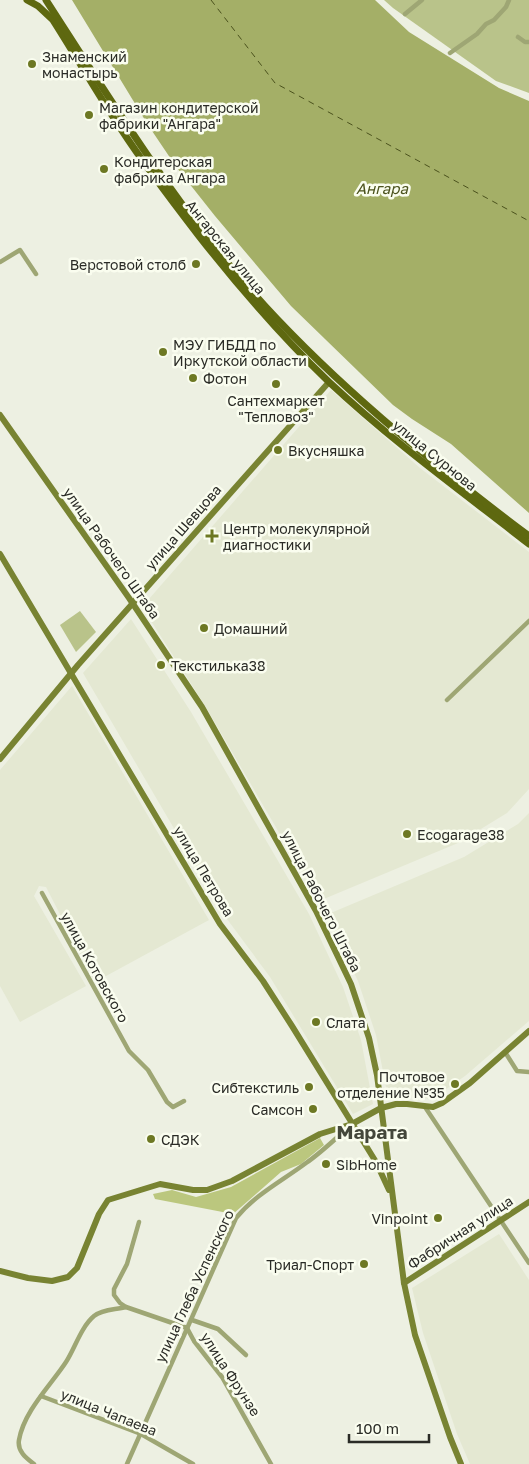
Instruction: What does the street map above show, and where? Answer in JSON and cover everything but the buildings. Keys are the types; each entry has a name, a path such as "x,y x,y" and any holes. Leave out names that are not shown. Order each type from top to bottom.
{"main road":[{"name":"Ангарская улица","path":"27,0 38,6 53,20 122,131 172,201 214,255 273,324 329,382"},
{"name":"Ангарская улица","path":"46,0 122,119 176,196 246,284 276,318 332,374"},
{"name":"улица Сурнова","path":"332,374 455,480 529,536"},
{"name":"улица Сурнова","path":"329,382 392,438 529,544"},
{"name":"улица Шевцова","path":"0,759 72,672 329,382"},
{"name":"улица Рабочего Штаба","path":"0,415 133,604 202,707 316,911 351,984 369,1038 377,1075 404,1283 415,1335 461,1464"},
{"name":"улица Петрова","path":"0,554 72,672 220,924 263,981 376,1162 392,1196"},
{"path":"0,1271 28,1278 52,1281 68,1277 76,1268 99,1214 108,1200 160,1184 193,1190 207,1190 232,1181 320,1134 352,1124 381,1108 396,1104 416,1104 434,1107 470,1083 529,1031"},
{"name":"Фабричная улица","path":"404,1283 529,1202"}],"street":[{"path":"405,14 422,0"},
{"path":"450,53 477,34 486,24 494,20 506,7 509,0"},
{"path":"518,37 525,42 529,42"},
{"path":"0,262 20,250 36,274"},
{"path":"446,700 529,621"},
{"name":"улица Котовского","path":"42,893 129,1051 148,1070 173,1107 184,1101"},
{"path":"505,1052 517,1071 529,1072"},
{"path":"425,1107 529,1263"},
{"name":"улица Глеба Успенского","path":"127,1464 236,1218 266,1190 325,1149 352,1124"},
{"path":"126,1307 114,1295 114,1289 127,1264 140,1222"},
{"path":"34,1464 19,1448 19,1439 28,1416 66,1362 92,1318 102,1311 112,1311 126,1307"},
{"name":"улица Фрунзе","path":"126,1307 187,1328 222,1377 271,1464"},
{"name":"улица Фрунзе","path":"192,1320 218,1329 246,1355"},
{"name":"улица Чапаева","path":"41,1396 141,1434 193,1464"}],"shaded area":[{"path":"384,0 529,0 529,93 496,81"},
{"path":"331,390 420,468 529,552 529,789 507,813 458,843 319,901 204,704 142,607"},
{"path":"80,611 96,632 76,652 60,625"},
{"path":"131,619 191,712 309,914 343,987 361,1040 373,1104 353,1114 270,977 227,919 83,673"},
{"path":"72,686 209,920 95,982 46,887 39,886 34,896 86,986 20,1022 0,986 0,770"},
{"path":"529,813 529,1021 465,1076 432,1099 408,1096 388,1098 376,1035 358,981 326,915 464,857 518,824"},
{"path":"320,1138 324,1145 301,1164 281,1172 233,1214 155,1199 153,1194 172,1190 196,1197 231,1187"},
{"path":"499,1234 529,1280 529,1464 470,1464 457,1434 423,1333 412,1288"}],"water":[{"name":"Ангара","path":"72,0 375,0 409,32 499,88 529,101 529,513 451,444 393,405 291,306 177,168 148,125"}],"ferry route":[{"path":"211,0 275,83 529,221"}],"place":[{"name":"Знаменский монастырь","path":"32,64"},
{"name":"Магазин кондитерской фабрики \"Ангара\"","path":"89,115"},
{"name":"Кондитерская фабрика Ангара","path":"104,169"},
{"name":"Верстовой столб","path":"196,264"},
{"name":"МЭУ ГИБДД по Иркутской области","path":"163,352"},
{"name":"Фотон","path":"193,378"},
{"name":"Сантехмаркет \"Тепловоз\"","path":"276,384"},
{"name":"Вкусняшка","path":"278,450"},
{"name":"Центр молекулярной диагностики","path":"212,536"},
{"name":"Домашний","path":"204,628"},
{"name":"Текстилька38","path":"161,665"},
{"name":"Ecogarage38","path":"407,834"},
{"name":"Слата","path":"316,1022"},
{"name":"Почтовое отделение №35","path":"455,1084"},
{"name":"Сибтекстиль","path":"309,1087"},
{"name":"Самсон","path":"313,1109"},
{"name":"СДЭК","path":"151,1139"},
{"name":"SibHome","path":"326,1164"},
{"name":"Vinpoint","path":"438,1218"},
{"name":"Триал-Спорт","path":"364,1264"}],"district":[{"name":"Марата","path":"372,1131"}]}
